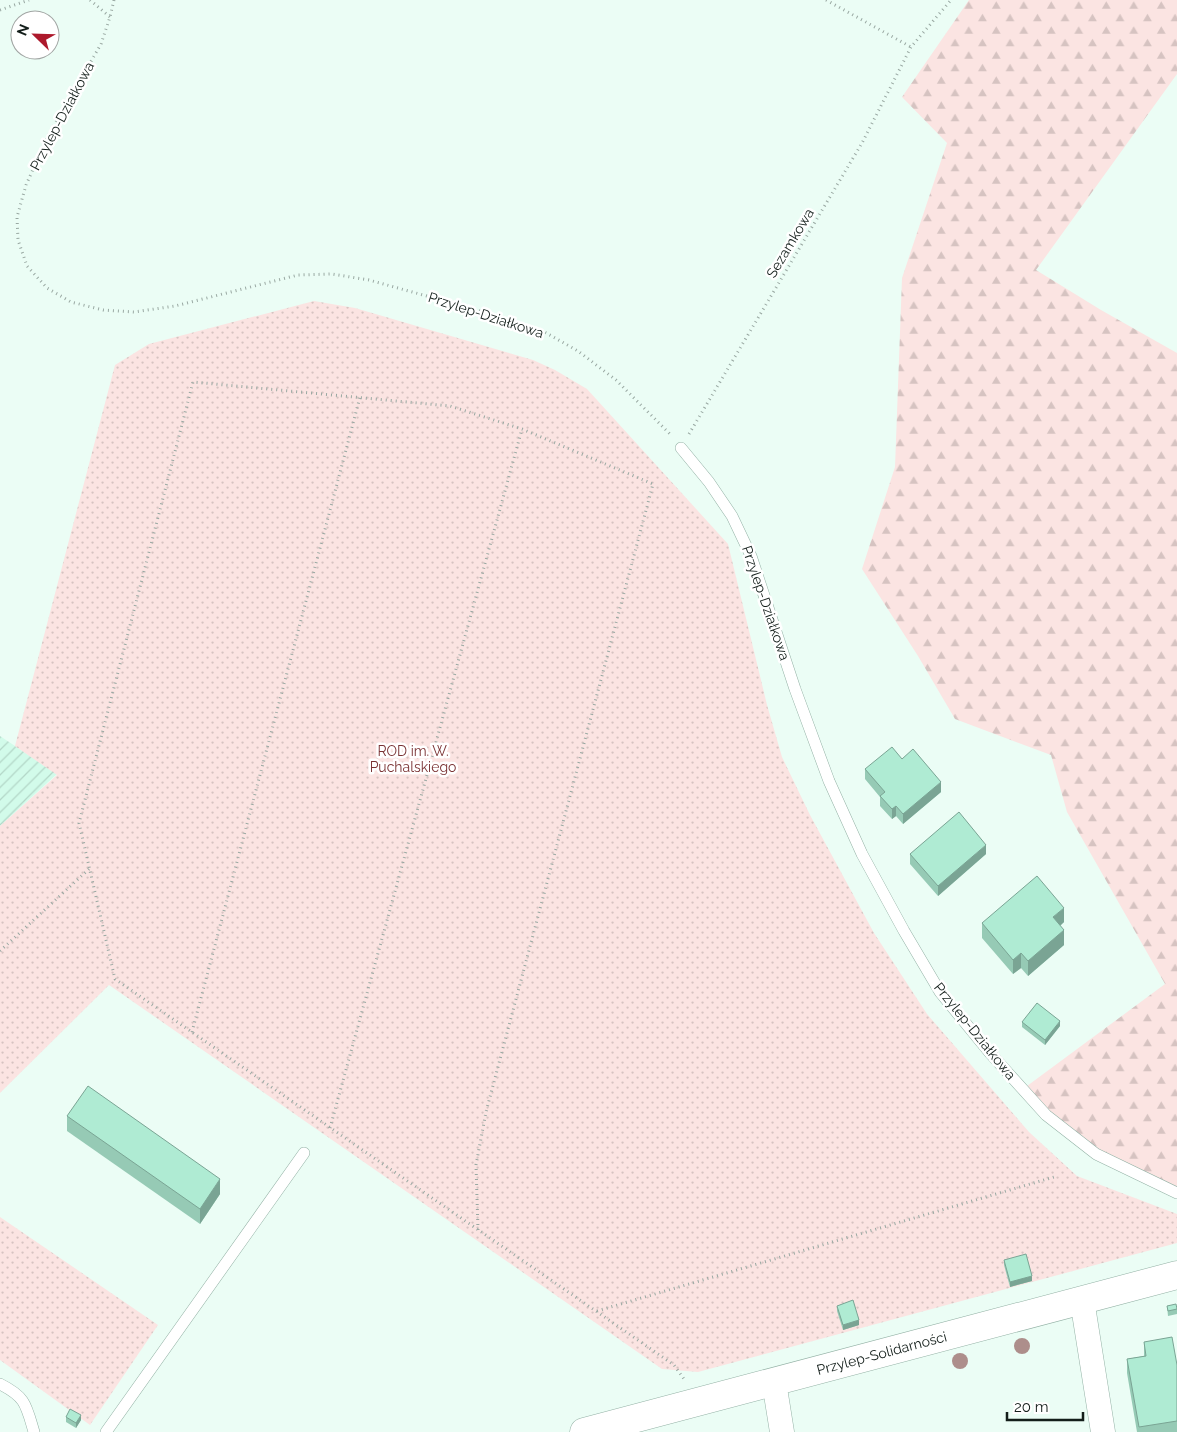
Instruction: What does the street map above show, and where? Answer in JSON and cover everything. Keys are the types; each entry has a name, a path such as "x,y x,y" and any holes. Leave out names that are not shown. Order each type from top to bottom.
{"main road":[{"name":"Przylep-Solidarności","path":"584,1432 1177,1275"}],"street":[{"path":"1082,1300 1102,1432"},
{"path":"774,1382 782,1432"}],"lane":[{"name":"Przylep-Działkowa","path":"681,448 709,482 732,516 751,556 795,689 829,781 862,854 940,992 990,1053 1046,1114 1096,1154 1177,1194"},
{"path":"106,1432 304,1154"},
{"path":"0,1384 16,1392 27,1406 34,1432"}],"path":[{"path":"0,10 29,0"},
{"path":"90,0 110,18"},
{"name":"Przylep-Działkowa","path":"114,0 101,44 48,136 26,185 17,217 18,240 27,266 47,288 71,302 103,310 134,312 175,306 298,275 332,274 368,280 541,330 578,351 616,380 660,422 681,448"},
{"path":"826,0 911,47"},
{"name":"Sezamkowa","path":"681,448 862,143 911,47 951,0"},
{"path":"478,1230 476,1165 486,1112 654,484 522,430 450,406 193,382 79,823 115,979 596,1312 674,1365 701,1401"},
{"path":"192,1032 360,397"},
{"path":"330,1128 522,430"},
{"path":"0,950 90,869"},
{"path":"596,1312 1054,1177"}],"shaded area":[{"path":"0,736 57,774 0,826"}],"green space":[{"path":"969,0 1177,0 1177,74 1036,270 1177,353 1177,1189 1079,1141 1023,1089 1165,984 1067,812 1051,755 955,719 918,656 862,569 895,467 902,278 947,143 902,97"},
{"name":"ROD im. W. Puchalskiego","path":"314,301 355,308 533,360 555,370 587,389 728,544 767,705 782,757 810,815 874,933 927,1014 1029,1132 1077,1176 1177,1214 1177,1243 698,1372 662,1369 109,985 0,1093 0,826 57,775 15,746 115,365 149,344"},
{"path":"0,1217 158,1325 90,1425 0,1360"}],"building":[{"path":"892,747 902,759 913,749 941,782 903,814 896,806 892,809 880,796 885,792 865,769"},
{"path":"959,812 986,845 938,886 910,854"},
{"path":"1037,876 1064,908 1053,917 1064,930 1028,961 1021,953 1013,960 982,923"},
{"path":"1037,1003 1060,1021 1045,1040 1022,1022"},
{"path":"88,1086 220,1179 200,1209 67,1116"},
{"path":"1026,1254 1032,1276 1010,1282 1004,1260"},
{"path":"853,1300 859,1320 843,1325 837,1306"},
{"path":"1176,1304 1177,1309 1168,1311 1167,1306"},
{"path":"1172,1337 1177,1365 1177,1421 1139,1427 1127,1359 1146,1356 1144,1342"},
{"path":"70,1409 81,1415 76,1423 66,1417"}]}
